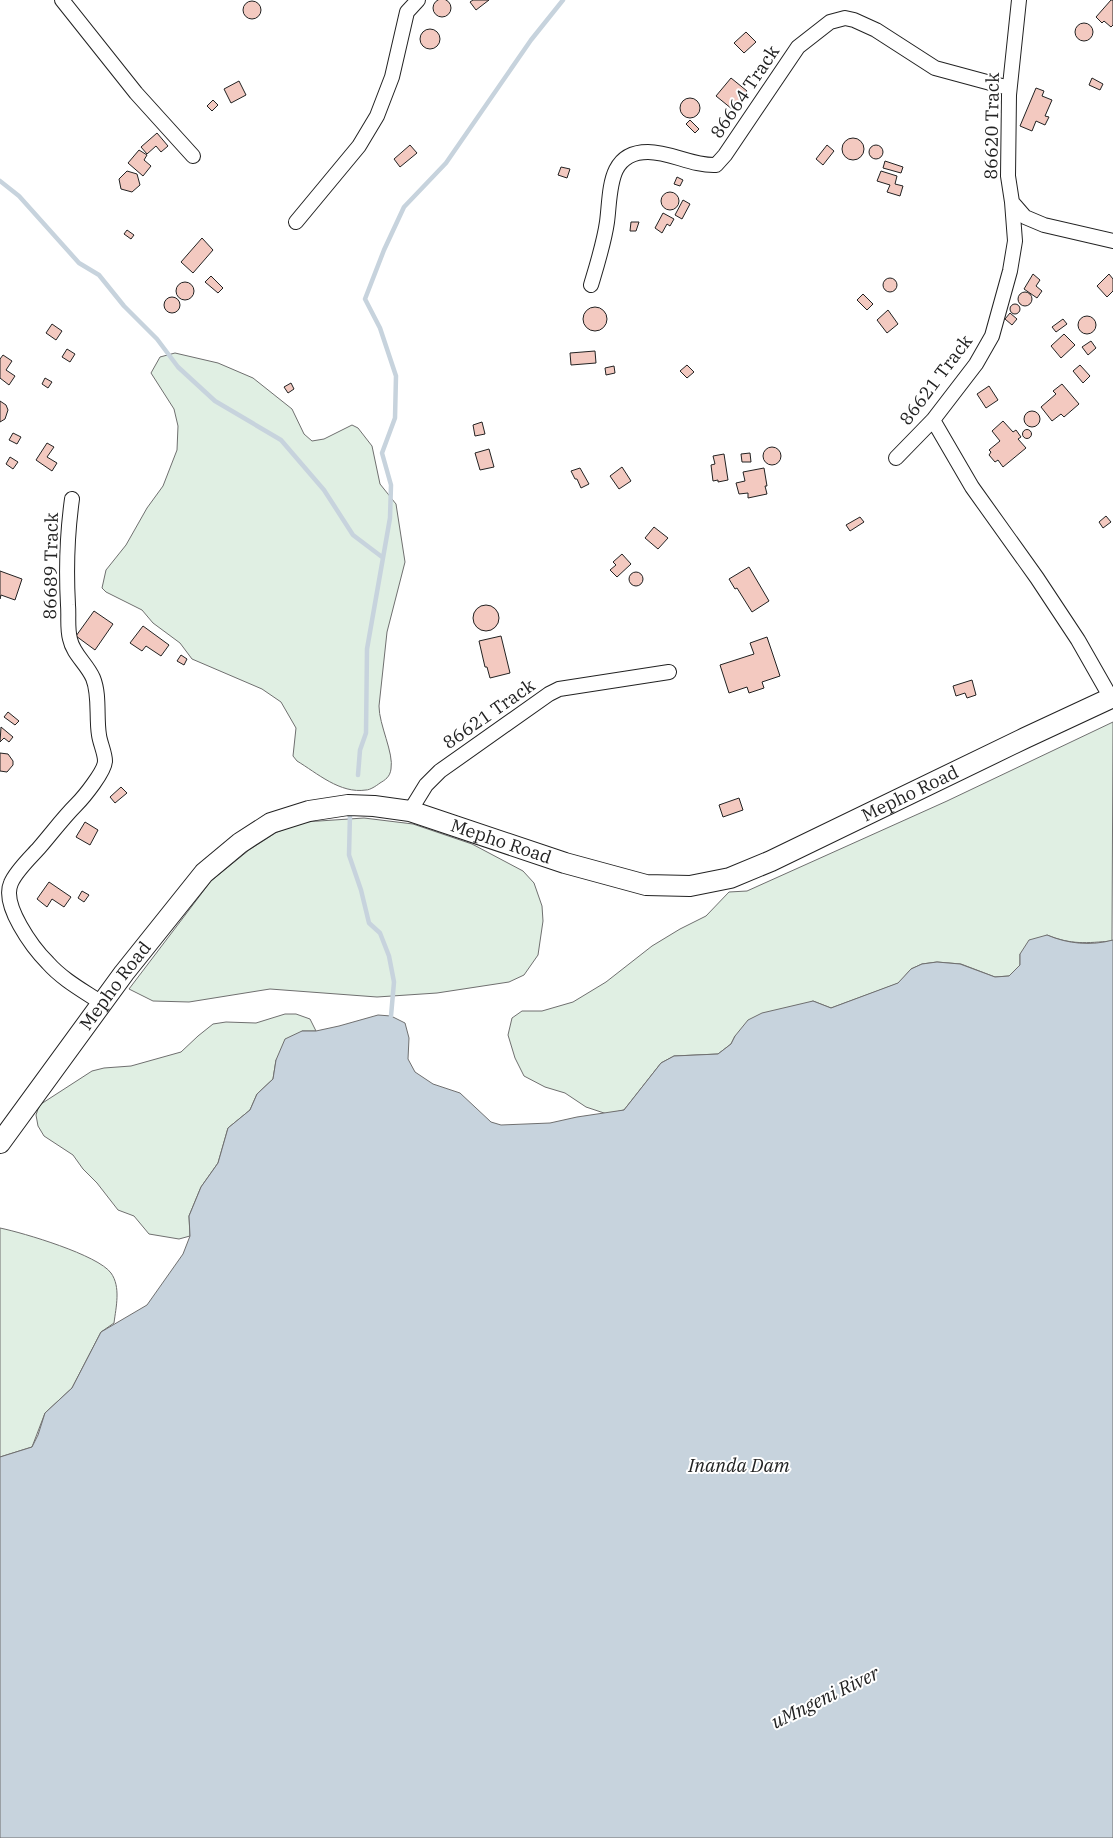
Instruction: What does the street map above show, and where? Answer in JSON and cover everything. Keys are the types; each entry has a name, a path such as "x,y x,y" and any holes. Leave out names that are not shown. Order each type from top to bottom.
{"street":[{"path":"62,0 136,93 193,156"},
{"path":"296,222 359,146 377,116 392,77 407,12 418,0"},
{"name":"86620 Track","path":"1019,0 1009,88 1008,176 1012,202 1025,217 1044,225 1113,241"},
{"name":"86664 Track","path":"591,285 607,222 610,191 614,174 623,161 634,153 651,152 698,164 716,165 725,155 798,47 830,22 845,18 854,20 876,30 935,68 1009,88"},
{"name":"86621 Track","path":"896,458 933,420 976,364 992,336 1010,271 1015,241 1012,202"},
{"path":"933,420 972,487 1037,578 1078,640 1112,698"},
{"name":"86689 Track","path":"72,499 66,562 68,628 74,650 94,680 98,733 105,761 95,782 82,799 26,862 10,884 10,896 13,911 28,938 48,964 72,984 103,1004"},
{"name":"86621 Track","path":"410,811 426,785 440,771 549,694 559,689 669,672"},
{"name":"Mepho Road","path":"0,1143 124,973 204,873 240,843 272,823 309,811 348,805 374,806 410,811 565,863 646,885 690,886 730,878 772,861 1025,738 1112,698"}],"green space":[{"path":"175,353 218,363 253,378 292,409 304,434 312,441 324,439 352,425 358,428 372,446 380,484 396,504 405,562 387,632 379,706 381,722 390,755 391,769 390,774 384,781 371,789 356,790 338,786 297,761 293,756 296,728 281,702 262,689 192,659 180,643 153,623 142,610 106,592 102,588 106,570 126,545 147,508 163,486 177,450 178,426 174,409 151,373 160,357"},
{"path":"1113,722 1112,941 1072,942 1047,935 1020,954 1020,965 1009,976 995,977 961,964 937,962 922,964 911,969 899,983 831,1008 813,1001 735,1036 731,1044 718,1054 674,1056 661,1063 624,1110 607,1114 586,1107 565,1093 545,1087 524,1076 515,1058 508,1035 512,1018 522,1011 542,1011 573,1002 606,982 652,946 706,916 729,892 747,891 947,801"},
{"path":"364,818 413,824 472,844 523,871 534,883 542,906 543,921 538,955 524,975 509,982 437,993 377,997 270,989 189,1002 153,1001 129,989 211,881 249,850 277,832 304,822"},
{"path":"285,1014 296,1014 310,1019 316,1031 302,1031 276,1060 273,1079 257,1094 250,1110 228,1128 218,1163 201,1187 189,1216 190,1236 179,1239 149,1234 134,1216 118,1210 73,1155 44,1136 38,1126 36,1115 41,1104 92,1071 131,1066 181,1052 213,1024 226,1022 256,1023"},
{"path":"0,1228 60,1246 92,1259 111,1273 116,1284 117,1297 114,1323 101,1332 72,1388 45,1413 32,1447 0,1457"}],"water":[{"name":"Inanda Dam","path":"1047,935 1080,943 1113,940 1113,1838 0,1838 0,1457 32,1447 45,1413 72,1388 101,1332 147,1305 183,1254 190,1236 189,1216 201,1187 218,1163 228,1128 250,1110 257,1094 273,1079 276,1060 285,1039 302,1031 316,1031 378,1015 391,1016 405,1023 409,1038 408,1059 415,1072 433,1084 460,1093 491,1122 501,1125 550,1123 624,1110 661,1063 674,1056 718,1054 731,1044 748,1020 762,1013 813,1001 831,1008 898,983 911,969 922,964 937,962 960,964 995,977 1009,976 1020,965 1020,954 1029,940"}],"building":[{"path":"442,-1 448,2 451,8 448,14 442,17 436,14 433,8 436,2"},
{"path":"473,0 489,0 476,10 470,2"},
{"path":"1113,0 1113,25 1111,27 1104,21 1102,23 1096,17"},
{"path":"248,1 256,1 261,6 259,17 248,19 243,14 243,6"},
{"path":"1080,23 1088,23 1093,28 1091,39 1080,41 1075,36 1075,28"},
{"path":"426,29 434,29 440,35 440,43 434,49 426,49 420,43 420,35"},
{"path":"746,32 756,42 744,53 734,43"},
{"path":"731,78 747,91 732,109 716,96"},
{"path":"1092,78 1103,84 1100,90 1089,85"},
{"path":"239,81 246,95 231,103 224,89"},
{"path":"1036,88 1044,91 1042,96 1052,100 1045,116 1049,117 1045,125 1036,121 1032,131 1020,126"},
{"path":"686,98 694,98 700,104 700,112 694,118 686,118 680,112 680,104"},
{"path":"213,100 218,105 212,111 207,106"},
{"path":"690,120 699,129 695,133 686,124"},
{"path":"157,133 168,146 161,152 156,146 147,154 141,147"},
{"path":"853,138 861,141 864,149 861,157 853,160 845,157 842,149 845,141"},
{"path":"410,145 417,153 400,167 394,159"},
{"path":"827,145 834,151 823,165 816,159"},
{"path":"876,145 881,147 883,152 881,157 876,159 871,157 869,152 871,147"},
{"path":"139,150 147,155 144,160 151,166 143,176 128,163"},
{"path":"885,161 903,167 901,173 883,168"},
{"path":"561,167 570,169 567,178 558,175"},
{"path":"127,171 137,174 140,185 132,192 121,189 119,179"},
{"path":"881,171 897,176 895,184 903,186 900,196 887,192 890,185 877,181"},
{"path":"677,177 683,180 680,186 674,184"},
{"path":"670,192 676,195 679,201 676,207 670,210 664,207 661,201 664,195"},
{"path":"683,200 690,204 682,219 675,215"},
{"path":"663,213 674,219 670,226 667,224 662,233 655,228"},
{"path":"631,222 639,222 636,231 630,231"},
{"path":"127,230 134,235 131,239 124,234"},
{"path":"202,238 213,250 193,273 181,262"},
{"path":"1033,274 1040,280 1036,286 1042,291 1037,298 1024,289"},
{"path":"1109,274 1113,279 1113,291 1107,297 1097,286"},
{"path":"211,276 223,288 218,293 205,282"},
{"path":"890,278 895,280 897,285 895,290 890,292 885,290 883,285 885,280"},
{"path":"185,282 191,285 194,291 191,297 185,300 179,297 176,291 179,285"},
{"path":"1025,292 1030,294 1032,299 1030,304 1025,306 1020,304 1018,299 1020,294"},
{"path":"863,294 873,304 867,310 857,300"},
{"path":"172,297 178,299 180,305 178,311 172,313 166,311 164,305 166,299"},
{"path":"1013,304 1017,304 1020,309 1019,313 1013,314 1010,311 1010,307"},
{"path":"595,307 600,308 606,314 606,324 600,330 595,331 590,330 584,324 583,319 584,314 590,308"},
{"path":"888,310 898,324 887,333 877,320"},
{"path":"1010,313 1017,319 1012,325 1005,319"},
{"path":"1087,316 1093,319 1096,325 1093,331 1087,334 1081,331 1078,325 1081,319"},
{"path":"1063,319 1067,324 1056,332 1052,327"},
{"path":"52,324 62,331 56,340 46,333"},
{"path":"1064,334 1075,345 1061,358 1051,346"},
{"path":"1091,341 1096,348 1088,355 1082,347"},
{"path":"67,349 75,354 70,362 62,357"},
{"path":"595,351 596,363 571,365 570,353"},
{"path":"3,355 12,361 6,370 15,376 9,385 0,378 0,359"},
{"path":"687,365 694,372 687,378 680,371"},
{"path":"1080,365 1090,376 1083,383 1073,371"},
{"path":"614,366 615,373 606,375 605,368"},
{"path":"45,378 52,382 48,388 42,384"},
{"path":"291,383 294,389 288,393 284,387"},
{"path":"1062,384 1079,404 1064,417 1061,414 1052,421 1041,407 1056,394 1053,391"},
{"path":"989,386 998,400 986,408 977,394"},
{"path":"0,401 6,405 8,410 5,419 0,422"},
{"path":"1032,411 1038,413 1040,419 1038,425 1032,427 1026,425 1024,419 1026,413"},
{"path":"1003,421 1013,432 1016,430 1021,437 1018,439 1026,448 1003,467 998,460 995,462 989,455 991,452 989,450 1000,441 992,431"},
{"path":"482,422 485,434 475,436 473,425"},
{"path":"1027,429 1032,434 1027,439 1022,434"},
{"path":"13,433 21,437 17,444 9,440"},
{"path":"47,443 54,447 47,457 57,463 52,471 36,460"},
{"path":"768,447 776,447 781,452 779,463 768,465 763,460 763,452"},
{"path":"489,449 494,467 480,470 475,453"},
{"path":"750,453 751,462 742,462 741,454"},
{"path":"724,454 728,480 713,481 711,465 715,464 713,456"},
{"path":"10,457 18,462 13,469 6,464"},
{"path":"622,467 631,481 619,489 610,476"},
{"path":"580,468 589,484 581,488 571,471"},
{"path":"764,468 767,494 748,498 748,493 739,494 736,483 745,481 743,472"},
{"path":"1106,516 1111,522 1103,528 1099,522"},
{"path":"860,517 864,522 850,531 846,525"},
{"path":"654,527 668,538 658,549 645,538"},
{"path":"622,554 631,564 617,577 610,570 616,565 613,562"},
{"path":"749,567 769,601 752,612 729,579"},
{"path":"0,571 22,579 15,600 1,595 0,599"},
{"path":"636,572 641,574 643,579 641,584 636,586 631,584 629,579 631,574"},
{"path":"486,605 495,609 499,618 495,627 486,631 477,627 473,618 477,609"},
{"path":"94,611 113,624 95,650 76,636"},
{"path":"143,626 169,645 161,656 146,646 142,651 130,643"},
{"path":"501,636 510,673 490,678 487,667 485,667 479,641"},
{"path":"767,637 780,676 762,682 764,688 749,693 747,687 729,693 720,665 754,654 750,643"},
{"path":"181,655 187,659 184,665 177,661"},
{"path":"972,680 976,695 967,698 965,693 956,696 953,686"},
{"path":"8,712 19,721 15,725 4,717"},
{"path":"1,727 13,737 9,742 4,738 0,742"},
{"path":"0,753 8,754 13,761 13,765 7,772 0,771"},
{"path":"121,787 127,793 115,803 110,797"},
{"path":"739,798 743,810 723,817 719,805"},
{"path":"85,822 98,830 90,845 76,837"},
{"path":"49,882 71,897 64,907 52,899 47,907 37,899"},
{"path":"82,891 89,895 84,902 78,898"}],"waterway":[{"path":"358,775 360,750 366,733 367,649 390,518 391,485 382,453 395,418 396,376 380,328 365,299 384,250 404,207 446,163 531,40 563,0"},
{"path":"0,181 19,196 79,263 99,275 124,306 157,339 178,367 215,401 281,440 324,490 353,535 382,557"},
{"path":"350,814 349,855 361,890 369,923 380,933 389,956 394,982 391,1016"}],"water label":[{"name":"uMngeni River","path":"825,1697"}]}
